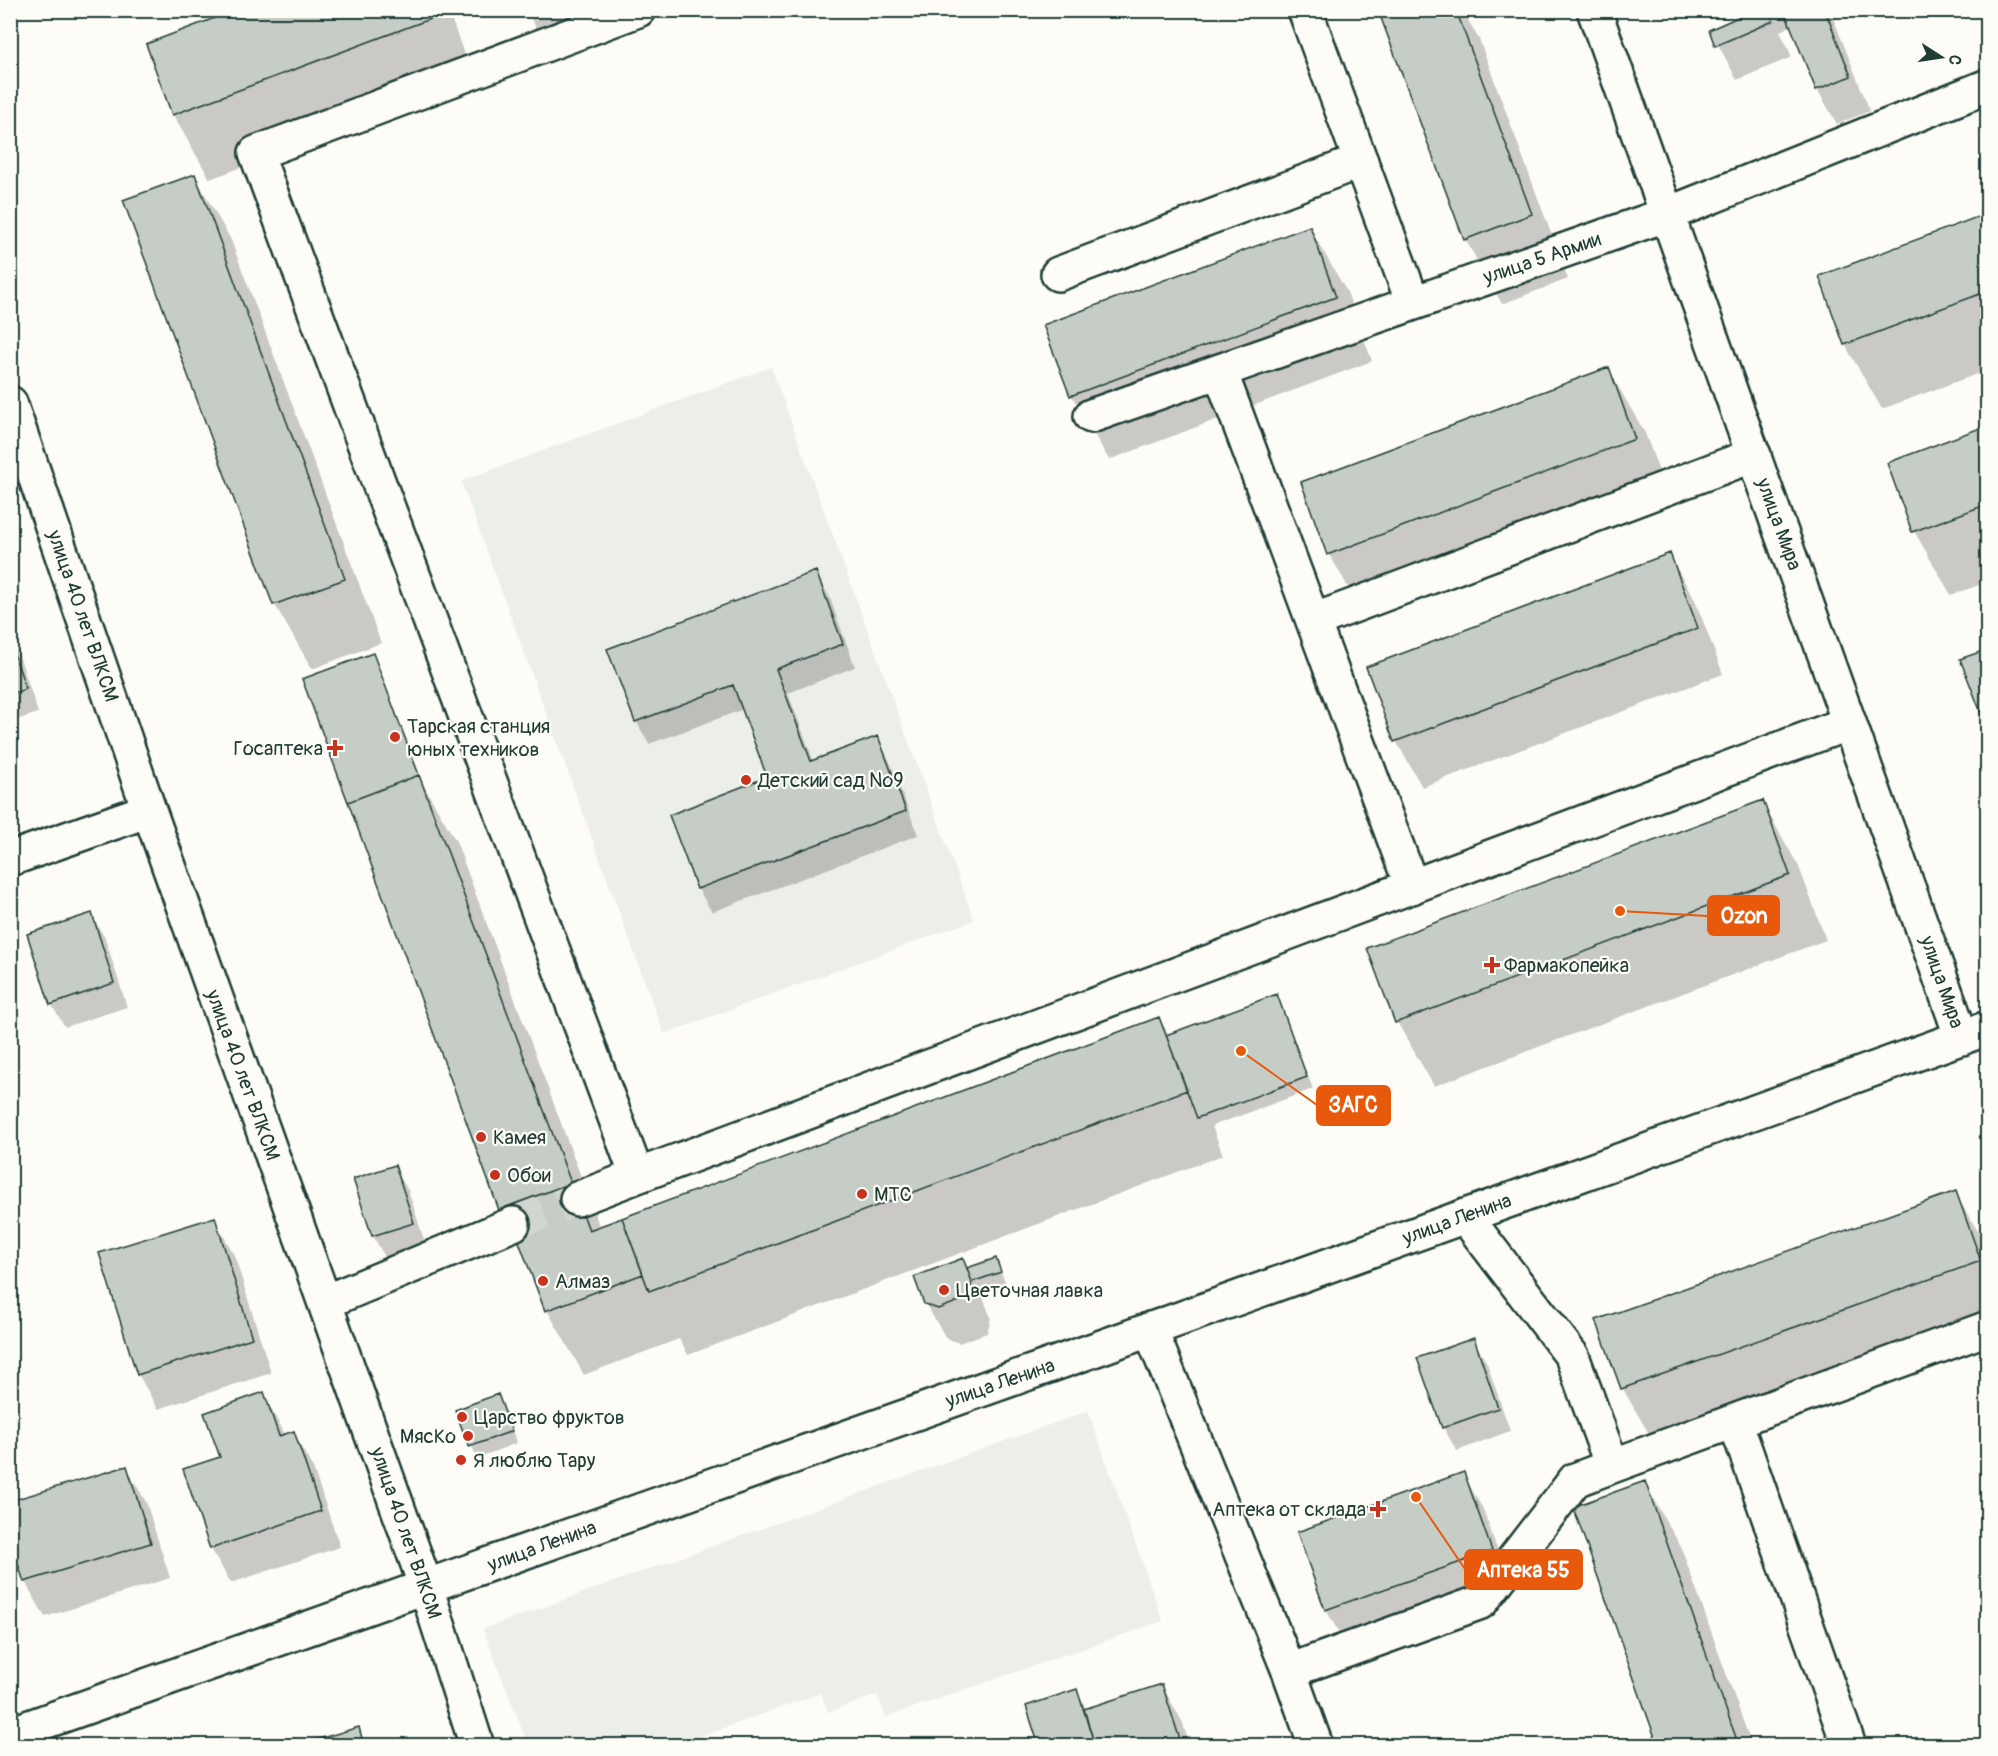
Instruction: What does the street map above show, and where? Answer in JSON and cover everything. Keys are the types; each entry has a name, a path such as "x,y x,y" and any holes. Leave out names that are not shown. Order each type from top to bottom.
{"main road":[{"path":"637,1176 256,153 638,10"},
{"path":"1305,10 1413,303"},
{"name":"улица Мира","path":"1594,10 1849,723 1975,1033"},
{"name":"улица 5 Армии","path":"1091,416 1668,214 1988,86"},
{"path":"1058,274 1361,161"},
{"path":"1220,371 1412,887"},
{"name":"улица 40 лет ВЛКСМ","path":"10,403 149,810 426,1587 477,1746"},
{"path":"1313,621 1754,455"},
{"path":"577,1199 1849,723"},
{"path":"10,858 149,810"},
{"name":"улица Ленина","path":"10,1734 1975,1033"},
{"path":"1465,1216 1572,1356 1612,1466"},
{"path":"324,1302 513,1224"},
{"path":"1289,1671 1481,1602 1575,1480 1988,1328"},
{"path":"1150,1329 1289,1671 1316,1746"},
{"path":"1735,1421 1849,1746"}],"shaded area":[{"name":"Детский сад №9","path":"771,367 974,920 664,1034 461,481"},
{"path":"1088,1411 1163,1621 886,1717 877,1695 828,1712 821,1693 677,1745 528,1745 483,1629"}],"building":[{"path":"236,10 436,10 438,16 172,115 146,44"},
{"path":"1378,10 1456,10 1532,214 1464,240"},
{"path":"1754,10 1769,10 1773,21 1715,46 1709,30"},
{"path":"1784,10 1825,10 1851,76 1816,90"},
{"path":"195,174 345,579 273,605 123,200"},
{"path":"1988,213 1988,291 1844,345 1819,276"},
{"path":"1310,226 1336,297 1070,396 1043,325"},
{"path":"1609,367 1635,439 1327,555 1301,482"},
{"path":"1988,425 1988,504 1912,532 1887,463"},
{"path":"1670,553 1698,628 1394,742 1366,667"},
{"path":"816,571 843,644 776,669 811,761 878,736 906,811 697,889 669,815 767,777 733,685 635,722 607,649"},
{"path":"10,642 26,689 10,694"},
{"path":"1988,649 1988,728 1987,728 1960,659"},
{"path":"373,653 419,775 348,802 302,679"},
{"path":"419,775 571,1183 499,1210 348,802"},
{"path":"1763,800 1790,875 1395,1023 1367,948"},
{"path":"92,913 114,983 50,1005 27,934"},
{"path":"1277,994 1307,1077 1197,1118 1166,1035"},
{"path":"1159,1017 1187,1090 649,1291 622,1218"},
{"path":"395,1165 414,1223 372,1236 353,1179"},
{"path":"571,1183 589,1230 622,1218 643,1274 545,1311 506,1207"},
{"path":"1956,1191 1981,1261 1621,1389 1596,1320"},
{"path":"215,1217 252,1338 137,1375 99,1253"},
{"name":"Цветочная лавка","path":"963,1258 972,1282 968,1298 938,1309 924,1304 914,1277"},
{"path":"996,1258 1001,1272 972,1282 967,1268"},
{"path":"1474,1338 1498,1408 1442,1428 1417,1358"},
{"path":"264,1392 279,1436 294,1431 321,1511 210,1549 183,1469 220,1457 204,1413"},
{"path":"498,1394 512,1431 469,1447 455,1410"},
{"path":"127,1466 151,1543 24,1582 10,1540 10,1501"},
{"path":"1464,1472 1492,1551 1325,1610 1297,1532"},
{"path":"1645,1481 1739,1746 1658,1746 1573,1507"},
{"path":"1162,1684 1182,1746 1095,1746 1084,1709"},
{"path":"1077,1689 1095,1746 1039,1746 1026,1706"},
{"path":"359,1727 364,1746 302,1746 302,1744"}],"tunnel":[{"path":"513,1224 577,1199"}],"place":[{"name":"Тарская станция юных техников","path":"395,737"},
{"name":"Госаптека","path":"335,748"},
{"name":"Детский сад №9","path":"746,780"},
{"name":"Ozon","path":"1620,911"},
{"name":"Фармакопейка","path":"1492,965"},
{"name":"ЗАГС","path":"1241,1051"},
{"name":"Камея","path":"481,1137"},
{"name":"Обои","path":"495,1175"},
{"name":"МТС","path":"862,1194"},
{"name":"Алмаз","path":"543,1281"},
{"name":"Цветочная лавка","path":"944,1290"},
{"name":"Царство фруктов","path":"462,1417"},
{"name":"МясКо","path":"468,1436"},
{"name":"Я люблю Тару","path":"461,1460"},
{"name":"Аптека 55","path":"1416,1497"},
{"name":"Аптека от склада","path":"1378,1509"}]}
